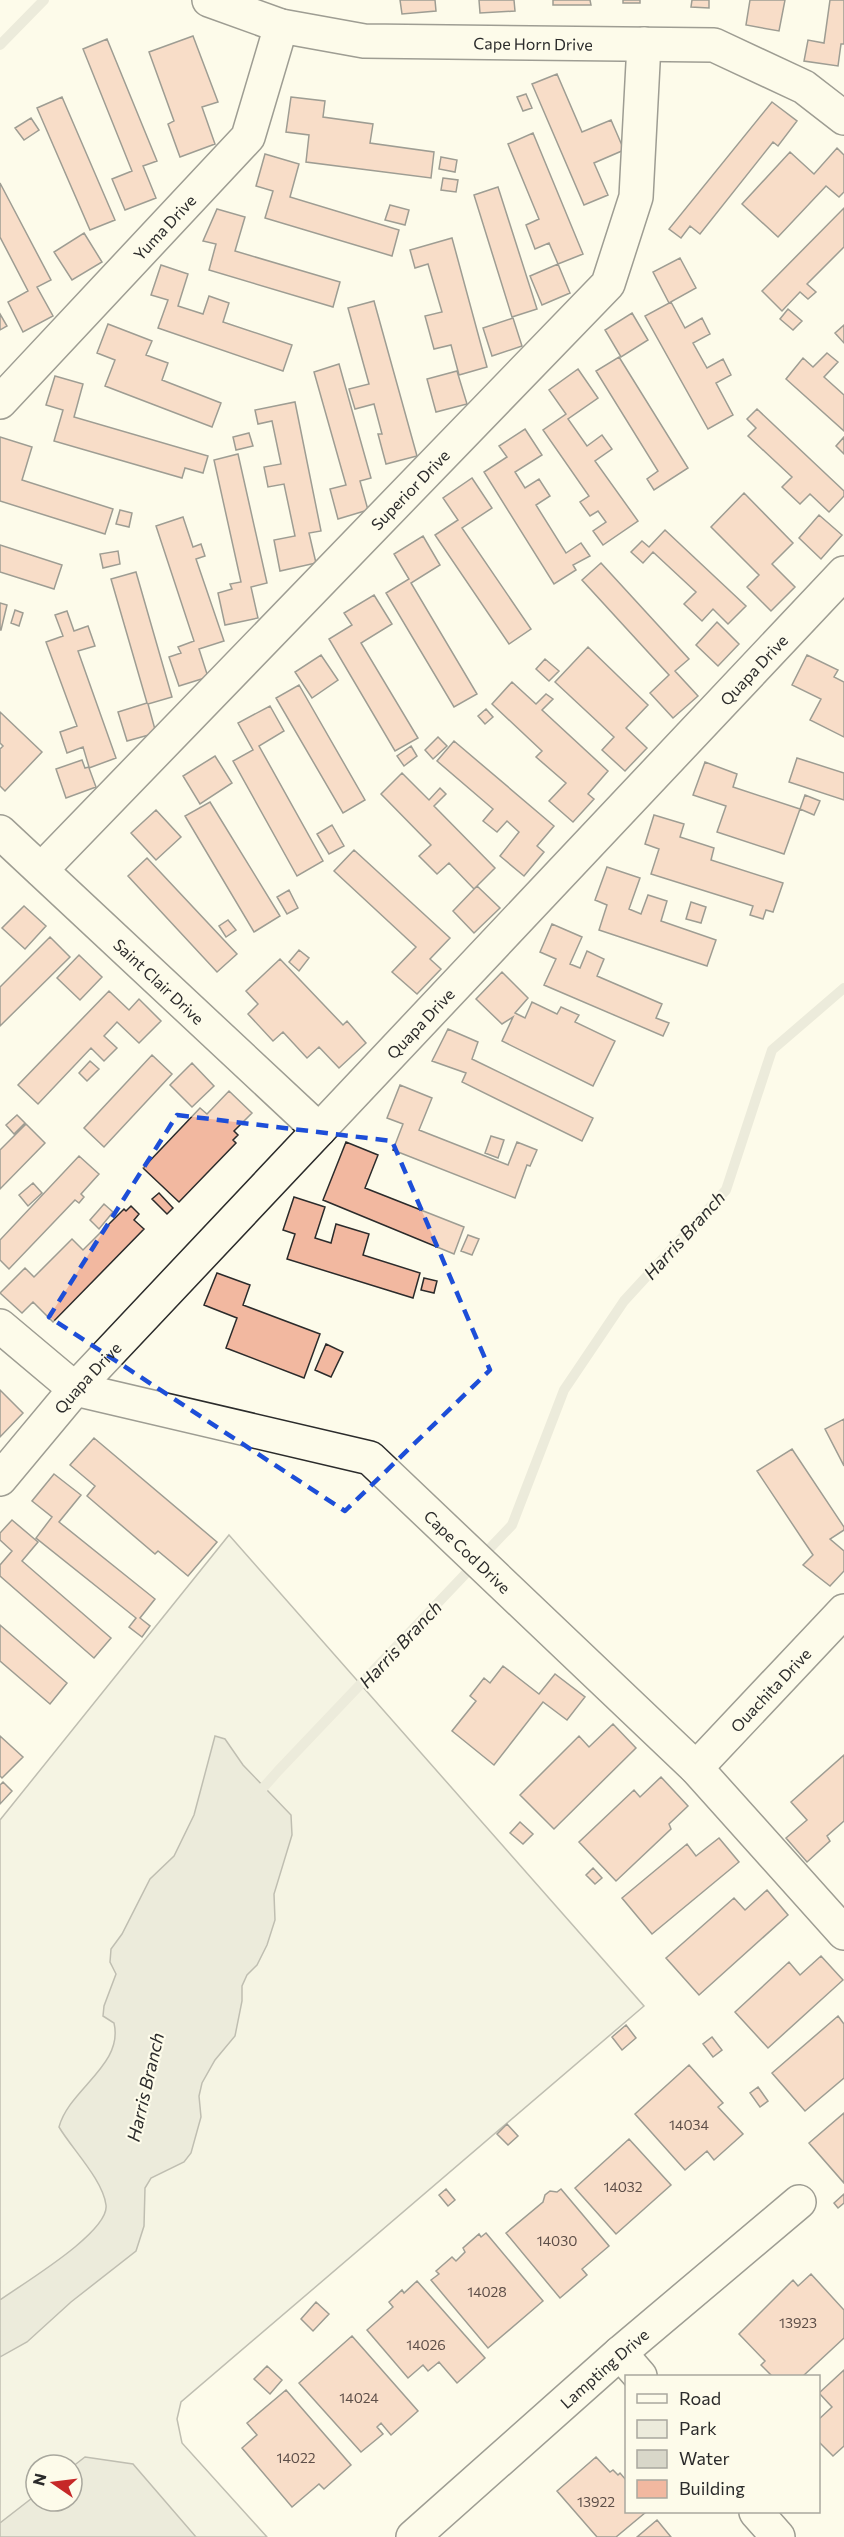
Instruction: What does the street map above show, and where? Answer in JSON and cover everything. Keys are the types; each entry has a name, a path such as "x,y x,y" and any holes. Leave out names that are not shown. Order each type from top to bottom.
{"street":[{"name":"Cape Horn Drive","path":"209,0 281,26 364,40 714,45 804,87 844,118"},
{"name":"Yuma Drive","path":"0,402 248,137 281,26"},
{"name":"Superior Drive","path":"41,870 608,284 636,197 644,44"},
{"name":"Quapa Drive","path":"0,1479 75,1389 844,573"},
{"name":"Saint Clair Drive","path":"0,832 319,1130"},
{"name":"Cape Cod Drive","path":"0,1326 75,1389 370,1458 696,1768 844,1933"},
{"name":"Ouachita Drive","path":"696,1768 844,1611"},
{"name":"Lampting Drive","path":"413,2537 630,2365 799,2202"},
{"path":"758,2513 778,2537"}],"highlighted area":[{"path":"177,1115 392,1141 490,1370 345,1511 49,1317"}],"green space":[{"path":"229,1535 644,2006 181,2402 177,2419 182,2443 267,2537 0,2537 0,1820"}],"water":[{"path":"215,1736 225,1739 243,1765 291,1815 292,1835 274,1894 275,1920 267,1945 257,1965 247,1975 242,1986 242,2001 235,2036 215,2060 202,2083 199,2096 201,2117 191,2153 184,2162 151,2178 145,2188 144,2226 136,2251 71,2302 27,2342 0,2357 0,2300 63,2257 94,2229 103,2216 106,2205 104,2195 59,2127 73,2101 104,2064 111,2052 115,2038 114,2023 103,2016 104,2006 116,1974 110,1962 111,1949 122,1934 150,1879 174,1856 194,1815"},
{"path":"84,2458 133,2464 196,2537 0,2537 0,2523 24,2504 24,2513 84,2513"}],"building":[{"path":"400,0 435,0 436,11 402,14"},
{"path":"479,0 514,0 515,11 480,13"},
{"path":"553,0 590,0 591,5 553,5"},
{"path":"623,0 640,0 640,3 623,3"},
{"path":"692,0 709,0 709,8 691,7"},
{"path":"750,0 785,0 779,31 746,25"},
{"path":"830,0 844,0 844,44 841,44 838,66 804,61 808,40 824,43"},
{"path":"193,36 218,102 202,107 215,144 180,157 168,124 174,121 149,52"},
{"path":"107,39 157,161 143,166 156,198 125,210 112,179 132,171 83,49"},
{"path":"557,74 582,132 611,120 624,150 594,163 608,195 584,205 532,84"},
{"path":"526,94 532,108 523,111 517,97"},
{"path":"62,97 115,220 90,230 37,108"},
{"path":"291,97 325,101 323,117 373,124 370,143 434,152 431,178 306,162 309,135 286,132"},
{"path":"772,102 797,121 778,146 773,142 700,234 690,226 681,238 669,229"},
{"path":"31,118 39,130 24,140 15,128"},
{"path":"533,133 583,254 558,264 549,243 535,249 526,225 539,219 508,144"},
{"path":"837,148 844,155 844,192 839,197 826,186 778,237 742,204 790,152 814,174"},
{"path":"265,154 299,164 290,197 399,230 392,256 265,218 273,191 256,186"},
{"path":"441,157 457,160 455,172 439,169"},
{"path":"443,178 458,180 456,192 441,190"},
{"path":"0,183 51,280 37,287 53,316 23,332 8,302 28,291 0,237"},
{"path":"498,187 537,309 512,317 474,195"},
{"path":"390,205 409,210 405,225 385,220"},
{"path":"844,208 844,247 807,284 816,292 808,299 800,292 782,311 762,291"},
{"path":"217,209 245,217 235,251 340,282 333,307 209,270 216,244 203,241"},
{"path":"84,233 102,262 72,280 54,252"},
{"path":"452,238 487,367 459,375 451,345 434,349 425,316 442,312 428,264 415,268 410,250"},
{"path":"680,258 696,288 669,303 653,272"},
{"path":"558,264 570,293 542,305 530,276"},
{"path":"161,265 188,274 178,306 203,314 209,296 229,303 223,322 292,345 283,371 158,328 168,300 151,295"},
{"path":"374,301 417,456 386,464 378,434 382,434 374,404 355,409 349,389 369,384 348,308"},
{"path":"671,302 685,328 702,318 710,334 693,343 707,368 723,359 731,375 716,383 733,415 708,429 645,316"},
{"path":"788,309 802,321 793,330 780,319"},
{"path":"632,313 648,340 621,357 605,330"},
{"path":"0,314 7,326 0,330"},
{"path":"513,318 522,346 492,356 483,328"},
{"path":"108,324 152,341 146,355 168,363 162,380 221,403 212,427 105,386 115,360 97,353"},
{"path":"844,325 844,343 835,333"},
{"path":"827,353 838,362 824,377 844,395 844,431 786,379 803,358 813,367"},
{"path":"619,357 688,468 654,490 647,479 658,471 596,371"},
{"path":"339,364 371,478 360,481 368,510 338,519 330,489 346,485 314,372"},
{"path":"578,369 598,398 568,419 587,446 602,435 612,449 595,461 638,521 603,545 593,531 606,522 598,511 590,516 580,502 589,496 543,430 566,414 549,390"},
{"path":"457,371 467,404 436,412 427,379"},
{"path":"55,376 83,384 74,417 208,456 203,473 185,468 182,478 54,441 63,410 46,405"},
{"path":"295,402 321,531 309,533 316,563 280,571 274,540 295,536 284,484 268,487 264,467 281,464 272,421 258,424 255,410"},
{"path":"757,409 844,491 844,496 829,512 810,494 800,504 782,487 792,477 748,436 756,428 747,419"},
{"path":"525,429 542,455 515,472 525,488 539,479 550,496 536,505 566,553 581,543 590,556 573,565 576,570 554,584 484,472 507,457 499,446"},
{"path":"249,433 253,446 236,450 233,437"},
{"path":"0,437 32,447 22,480 113,509 105,534 0,501"},
{"path":"844,437 844,454 836,446"},
{"path":"238,454 267,583 251,587 258,618 225,625 218,593 232,589 230,584 241,582 214,460"},
{"path":"472,478 492,508 462,528 531,629 509,644 435,535 458,520 443,498"},
{"path":"744,493 793,543 772,564 795,587 771,611 747,587 759,575 711,527"},
{"path":"120,510 132,513 129,527 116,524"},
{"path":"819,515 842,535 821,559 799,538"},
{"path":"183,517 193,547 201,544 205,556 196,559 224,641 199,649 208,677 179,686 169,657 181,653 178,647 194,641 156,526"},
{"path":"665,530 746,606 728,624 713,609 702,621 684,604 696,592 653,552 643,563 631,552 642,541 649,547"},
{"path":"423,536 440,565 411,583 477,694 454,707 386,593 409,579 394,554"},
{"path":"0,545 62,565 54,589 0,572"},
{"path":"118,551 120,564 103,568 100,554"},
{"path":"601,563 689,659 675,671 698,696 673,718 650,693 669,675 582,580"},
{"path":"136,572 172,697 148,704 156,733 127,741 118,712 147,703 111,579"},
{"path":"374,595 392,624 361,643 418,738 395,751 329,639 352,625 344,613"},
{"path":"0,603 7,605 1,630 0,630"},
{"path":"15,610 23,613 19,626 11,623"},
{"path":"67,611 74,631 88,626 95,646 78,651 116,758 89,768 96,787 66,798 56,769 82,760 85,768 89,767 83,747 67,753 60,732 77,726 46,642 63,636 55,615"},
{"path":"717,622 739,644 718,666 696,645"},
{"path":"588,647 648,705 626,728 647,748 625,771 602,750 614,737 555,682"},
{"path":"321,655 338,680 312,698 295,672"},
{"path":"807,655 838,670 834,677 844,682 844,737 810,720 821,699 792,685"},
{"path":"545,659 559,671 549,681 536,669"},
{"path":"512,682 536,704 546,694 553,699 542,710 608,771 588,794 594,799 573,822 549,801 566,783 536,757 542,751 492,704"},
{"path":"299,685 365,800 343,813 276,698"},
{"path":"270,706 284,731 259,746 323,861 297,876 233,761 253,750 238,723"},
{"path":"486,709 493,717 485,724 478,716"},
{"path":"0,712 42,752 5,791 0,786 0,749 3,746 0,743"},
{"path":"438,737 447,746 433,759 425,750"},
{"path":"454,741 554,826 537,846 544,852 524,876 500,856 519,832 507,821 497,832 483,821 493,809 437,761"},
{"path":"411,746 417,756 404,766 397,756"},
{"path":"215,756 232,783 200,804 183,776"},
{"path":"797,758 844,773 844,800 789,782"},
{"path":"705,762 737,774 733,787 800,809 784,854 717,832 726,806 693,795"},
{"path":"402,773 429,800 440,788 446,794 434,806 495,868 474,889 449,863 437,874 419,856 431,845 381,794"},
{"path":"805,795 820,801 814,815 800,809"},
{"path":"210,802 280,916 254,932 185,816"},
{"path":"156,810 181,837 156,860 131,833"},
{"path":"654,815 684,824 680,837 714,848 711,860 783,883 773,912 766,910 763,919 750,915 753,906 651,874 659,849 645,844"},
{"path":"332,825 344,846 329,854 317,834"},
{"path":"354,850 450,938 430,959 441,969 417,994 392,972 416,947 334,871"},
{"path":"147,858 237,954 217,972 128,876"},
{"path":"607,867 640,878 629,909 641,914 648,895 667,901 661,921 716,940 707,966 599,930 607,905 595,900"},
{"path":"477,886 500,908 474,933 453,911"},
{"path":"289,890 298,908 287,914 277,897"},
{"path":"691,902 706,907 701,923 686,919"},
{"path":"24,906 46,926 25,949 2,928"},
{"path":"228,920 236,930 226,937 219,926"},
{"path":"552,924 582,937 570,964 580,968 587,951 604,959 597,976 662,1004 656,1018 669,1023 663,1036 544,985 556,959 540,952"},
{"path":"50,937 70,957 0,1026 0,987"},
{"path":"299,950 309,958 299,971 289,962"},
{"path":"79,955 102,977 80,1000 57,978"},
{"path":"280,959 343,1025 347,1021 366,1043 339,1068 319,1047 307,1058 283,1032 273,1041 248,1014 258,1004 246,991"},
{"path":"502,972 528,998 515,1013 525,1018 532,1002 557,1014 561,1007 579,1015 575,1022 615,1041 593,1086 502,1041 513,1017 502,1024 476,999"},
{"path":"109,991 129,1010 139,999 161,1021 139,1043 117,1022 104,1036 117,1048 104,1061 91,1048 38,1104 18,1085"},
{"path":"448,1029 478,1042 472,1059 593,1118 582,1141 462,1082 466,1073 432,1061"},
{"path":"152,1055 172,1074 104,1147 84,1128"},
{"path":"90,1061 99,1069 87,1081 79,1073"},
{"path":"192,1063 214,1086 192,1107 170,1085"},
{"path":"400,1085 432,1098 419,1130 508,1165 517,1142 537,1150 530,1166 527,1165 515,1198 393,1150 403,1124 387,1118"},
{"path":"229,1091 252,1113 234,1131 238,1135 233,1140 236,1143 179,1202 143,1168 200,1108 207,1114"},
{"path":"17,1115 25,1123 14,1134 6,1125"},
{"path":"26,1124 45,1143 0,1189 0,1150"},
{"path":"491,1136 504,1140 498,1158 485,1153"},
{"path":"346,1142 378,1155 365,1188 464,1227 454,1254 323,1200"},
{"path":"79,1156 99,1174 81,1194 84,1197 79,1203 75,1200 9,1269 0,1260 0,1240"},
{"path":"33,1183 42,1193 28,1206 19,1195"},
{"path":"159,1193 173,1208 167,1214 152,1199"},
{"path":"294,1197 325,1207 315,1238 331,1243 336,1224 369,1234 363,1255 420,1273 413,1298 287,1259 295,1234 283,1230"},
{"path":"104,1204 113,1212 99,1229 90,1220"},
{"path":"131,1206 139,1214 134,1220 144,1229 53,1322 33,1302 22,1313 0,1293 25,1268 34,1277 72,1239 83,1250 124,1209 126,1211"},
{"path":"468,1235 479,1239 472,1255 461,1251"},
{"path":"217,1273 250,1285 243,1305 320,1334 304,1378 226,1348 237,1318 204,1305"},
{"path":"424,1278 437,1281 434,1293 421,1290"},
{"path":"326,1344 343,1352 331,1377 315,1370"},
{"path":"0,1390 23,1413 0,1437"},
{"path":"844,1419 844,1466 825,1429"},
{"path":"94,1438 217,1542 188,1576 158,1551 155,1554 87,1496 95,1486 70,1465"},
{"path":"792,1449 844,1527 844,1530 830,1539 844,1551 844,1571 830,1586 803,1565 813,1555 757,1471"},
{"path":"54,1474 81,1495 59,1522 155,1599 140,1618 150,1626 142,1637 129,1627 136,1618 36,1538 52,1517 32,1501"},
{"path":"12,1520 38,1542 22,1561 111,1638 94,1658 0,1576 0,1565 12,1551 0,1540 0,1533"},
{"path":"0,1625 67,1683 50,1704 0,1661"},
{"path":"503,1666 539,1694 555,1674 585,1697 567,1720 543,1702 494,1765 452,1731 476,1701 470,1696 484,1678 490,1683"},
{"path":"613,1724 636,1748 554,1829 520,1795 579,1736 589,1747"},
{"path":"0,1736 23,1757 2,1778 0,1776"},
{"path":"844,1755 844,1821 827,1836 830,1841 807,1862 786,1838 807,1820 791,1802"},
{"path":"661,1777 688,1806 669,1824 671,1829 616,1881 579,1842 634,1790 640,1797"},
{"path":"3,1782 12,1791 0,1804 0,1785"},
{"path":"520,1822 533,1834 523,1844 510,1833"},
{"path":"719,1838 739,1862 652,1934 622,1898 687,1844 696,1856"},
{"path":"593,1868 602,1878 595,1884 586,1875"},
{"path":"767,1890 788,1915 699,1995 666,1958 734,1898 745,1910"},
{"path":"821,1956 843,1980 768,2048 735,2012 789,1962 800,1975"},
{"path":"838,2016 844,2024 844,2078 805,2111 772,2073"},
{"path":"626,2025 636,2038 622,2050 612,2037"},
{"path":"712,2037 722,2050 713,2057 703,2044"},
{"path":"689,2065 723,2103 718,2107 743,2134 714,2160 707,2151 685,2170 635,2114"},
{"path":"758,2087 768,2101 760,2107 750,2093"},
{"path":"844,2113 844,2183 809,2143"},
{"path":"507,2124 518,2136 508,2145 497,2134"},
{"path":"629,2139 671,2185 616,2234 575,2188"},
{"path":"446,2189 455,2200 448,2206 439,2195"},
{"path":"561,2189 609,2246 582,2269 587,2275 560,2298 506,2233 543,2202 545,2195 550,2191 557,2192"},
{"path":"844,2194 844,2203 838,2208 834,2203"},
{"path":"486,2233 543,2301 488,2348 431,2280 439,2274 436,2271 452,2257 456,2261 465,2252 463,2248 479,2234 481,2237"},
{"path":"811,2274 844,2310 844,2338 804,2375 771,2375 761,2365 765,2361 739,2334 793,2280 798,2286"},
{"path":"417,2281 485,2358 457,2383 439,2362 428,2371 423,2365 408,2378 367,2330 393,2307 389,2302 402,2290 404,2293"},
{"path":"316,2302 329,2314 313,2331 301,2319"},
{"path":"352,2336 418,2411 391,2435 381,2423 377,2427 383,2434 361,2452 299,2383"},
{"path":"267,2366 282,2380 270,2394 254,2379"},
{"path":"844,2370 844,2446 833,2456 820,2443 820,2418 832,2407 820,2392"},
{"path":"286,2390 351,2465 324,2489 319,2484 292,2507 242,2448 257,2435 247,2423"},
{"path":"596,2457 610,2472 613,2470 618,2475 620,2473 625,2479 625,2513 645,2513 616,2537 597,2537 557,2491"},
{"path":"657,2520 671,2537 637,2537"}],"waterway":[{"path":"0,45 44,0"},
{"name":"Harris Branch","path":"255,1797 512,1525 564,1390 624,1301 726,1190 772,1050 844,988"}]}
